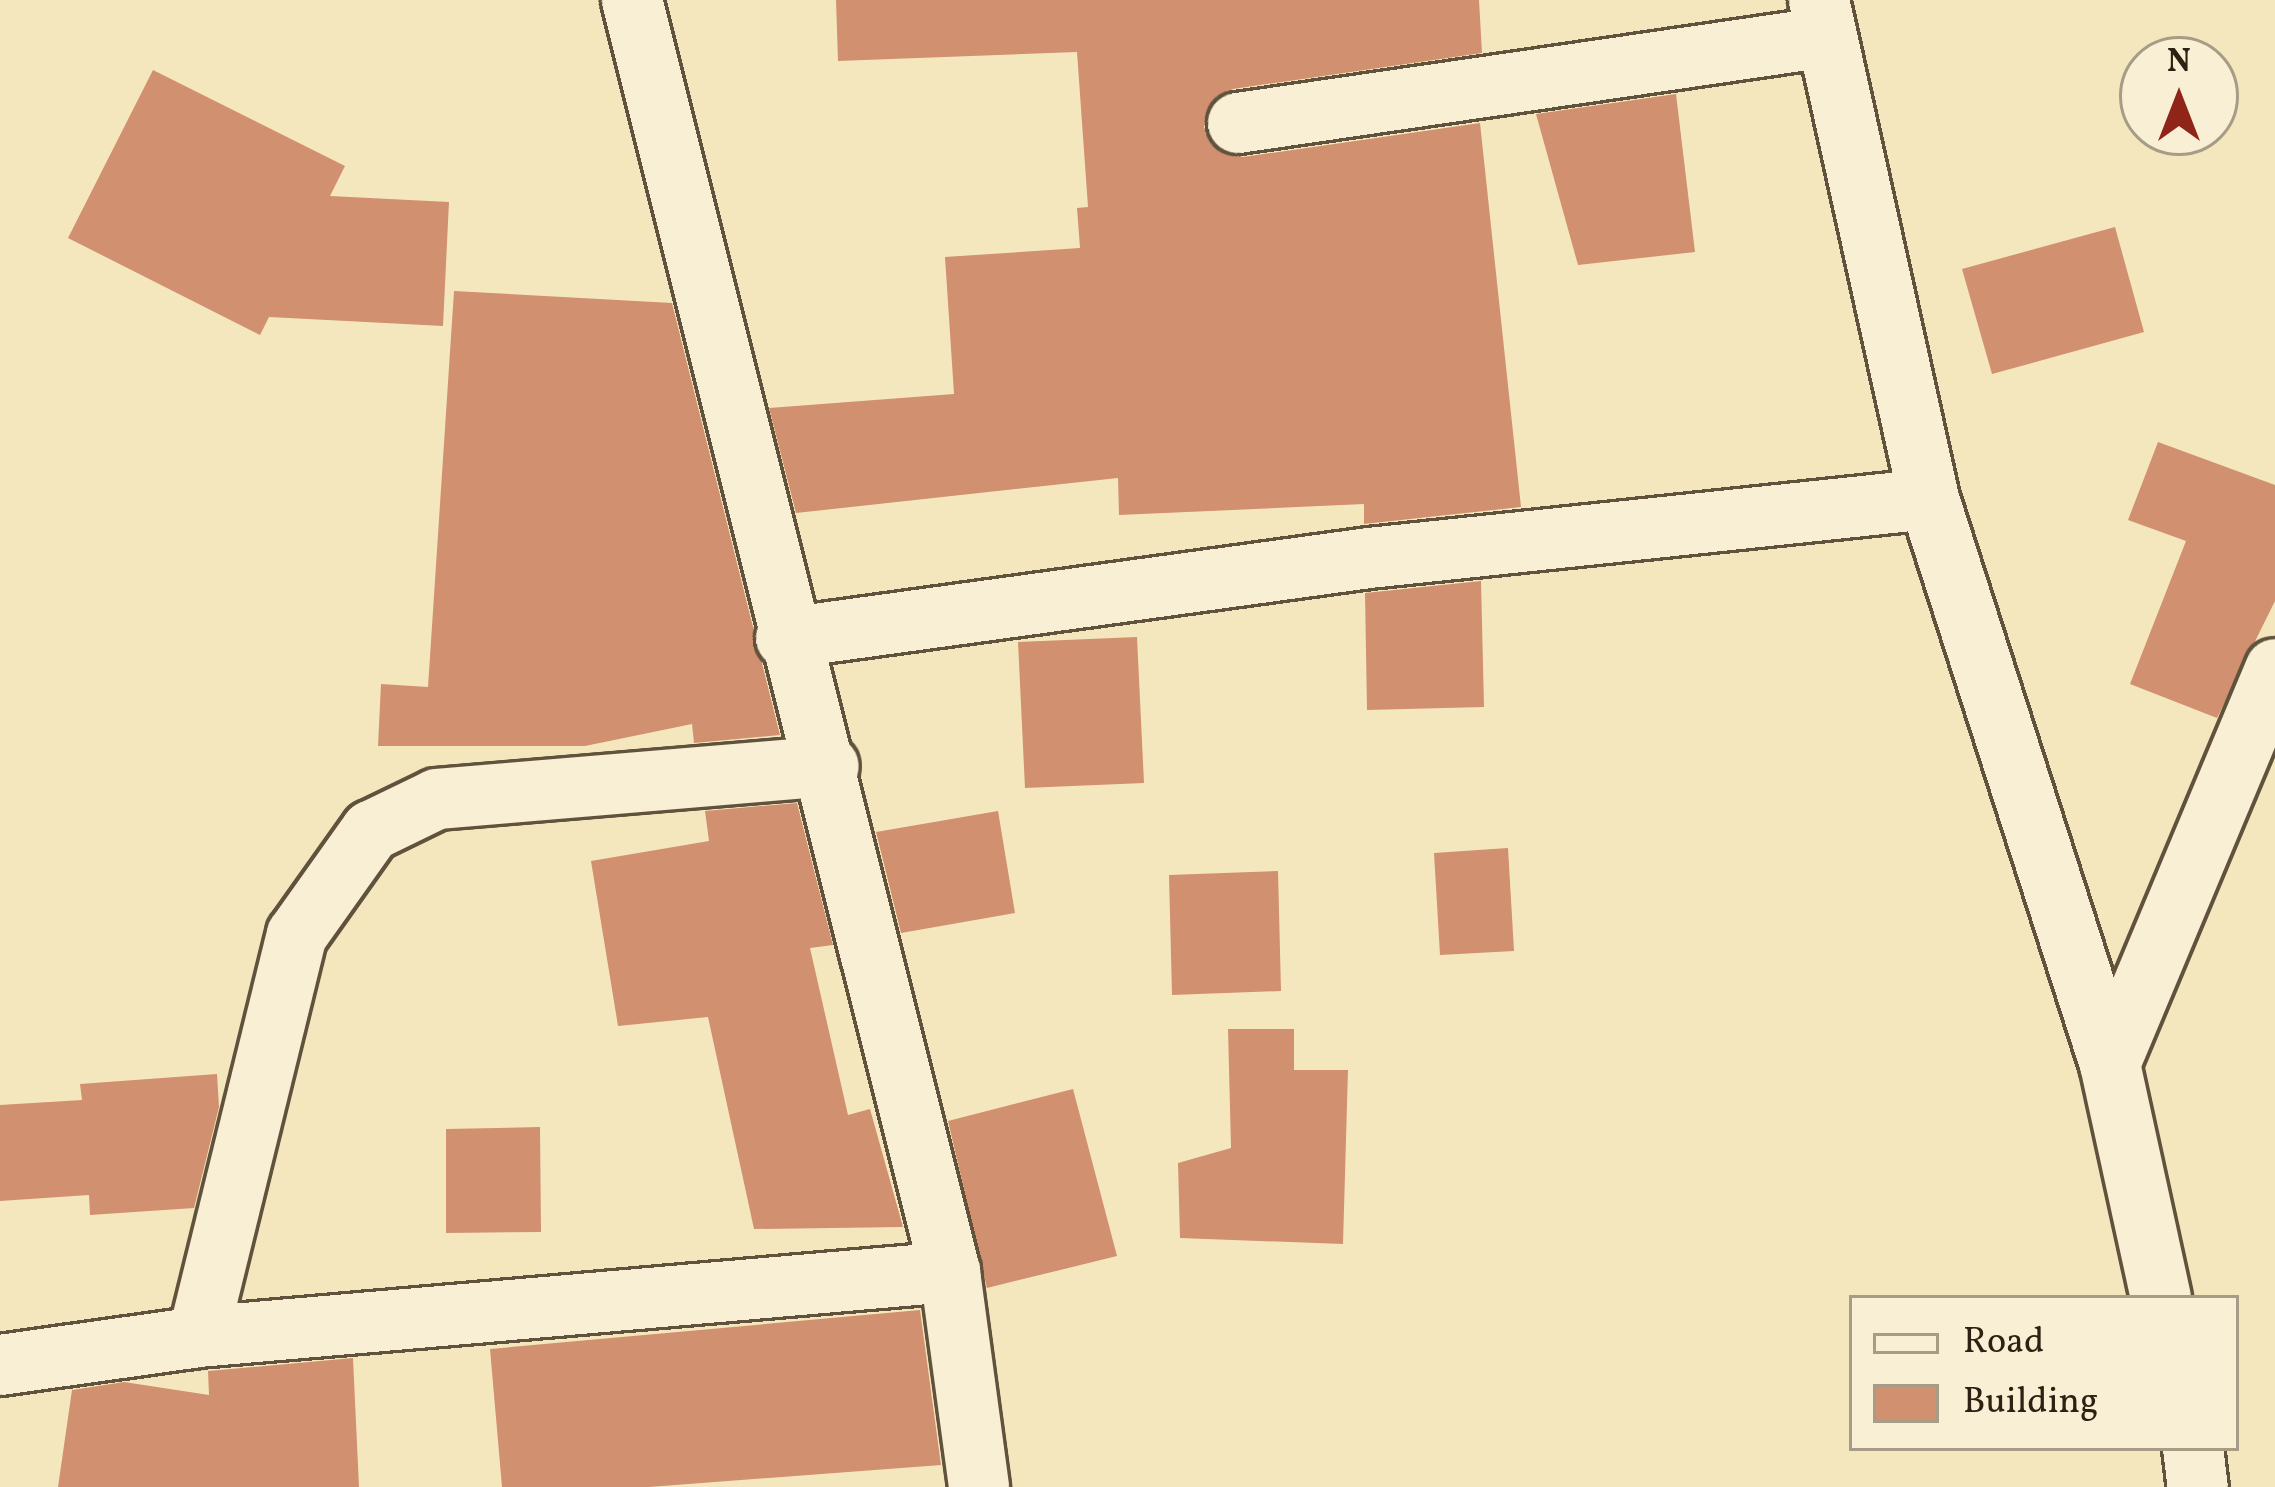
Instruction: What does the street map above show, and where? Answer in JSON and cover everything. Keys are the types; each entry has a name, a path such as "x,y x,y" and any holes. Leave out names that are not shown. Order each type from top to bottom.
{"street":[{"path":"632,0 786,638 830,766 950,1272 979,1487"},
{"path":"1238,123 1823,19 1929,499 2110,1064 2160,1295"},
{"path":"786,638 1369,558 1929,499"},
{"path":"2110,1064 2275,669"},
{"path":"198,1337 297,934 371,831 437,799 830,766"},
{"path":"0,1365 198,1337 950,1272"},
{"path":"2193,1451 2198,1487"}],"building":[{"path":"836,0 1479,0 1482,53 1233,89 1216,97 1204,127 1212,145 1243,157 1480,123 1521,507 1364,524 1364,504 1119,515 1118,478 796,513 769,408 954,394 945,257 1080,248 1077,208 1088,207 1077,52 838,61"},
{"path":"153,70 345,166 330,196 449,202 443,326 269,317 260,335 68,238"},
{"path":"1676,94 1695,252 1578,265 1536,114"},
{"path":"2115,227 2144,332 1992,374 1962,269"},
{"path":"454,291 672,303 780,735 694,743 692,724 585,746 378,746 381,684 428,687"},
{"path":"2158,442 2275,485 2275,601 2217,718 2130,684 2186,541 2128,520"},
{"path":"1481,581 1484,707 1367,710 1365,593"},
{"path":"1137,637 1144,783 1025,788 1018,642"},
{"path":"797,803 833,945 810,948 848,1115 870,1109 903,1227 754,1229 708,1017 618,1026 591,861 709,841 705,811"},
{"path":"998,811 1015,913 901,933 876,832"},
{"path":"1508,848 1514,951 1440,955 1434,853"},
{"path":"1278,871 1281,991 1172,995 1169,875"},
{"path":"1228,1029 1294,1029 1294,1070 1348,1070 1343,1244 1180,1238 1178,1163 1231,1148"},
{"path":"217,1074 219,1107 194,1208 90,1215 89,1195 0,1201 0,1105 82,1100 80,1084"},
{"path":"1073,1089 1117,1256 987,1288 948,1121"},
{"path":"540,1127 541,1232 446,1233 446,1129"},
{"path":"920,1310 941,1465 649,1487 502,1487 490,1349"},
{"path":"353,1358 359,1487 58,1487 72,1390 124,1382 209,1395 208,1371"}]}
